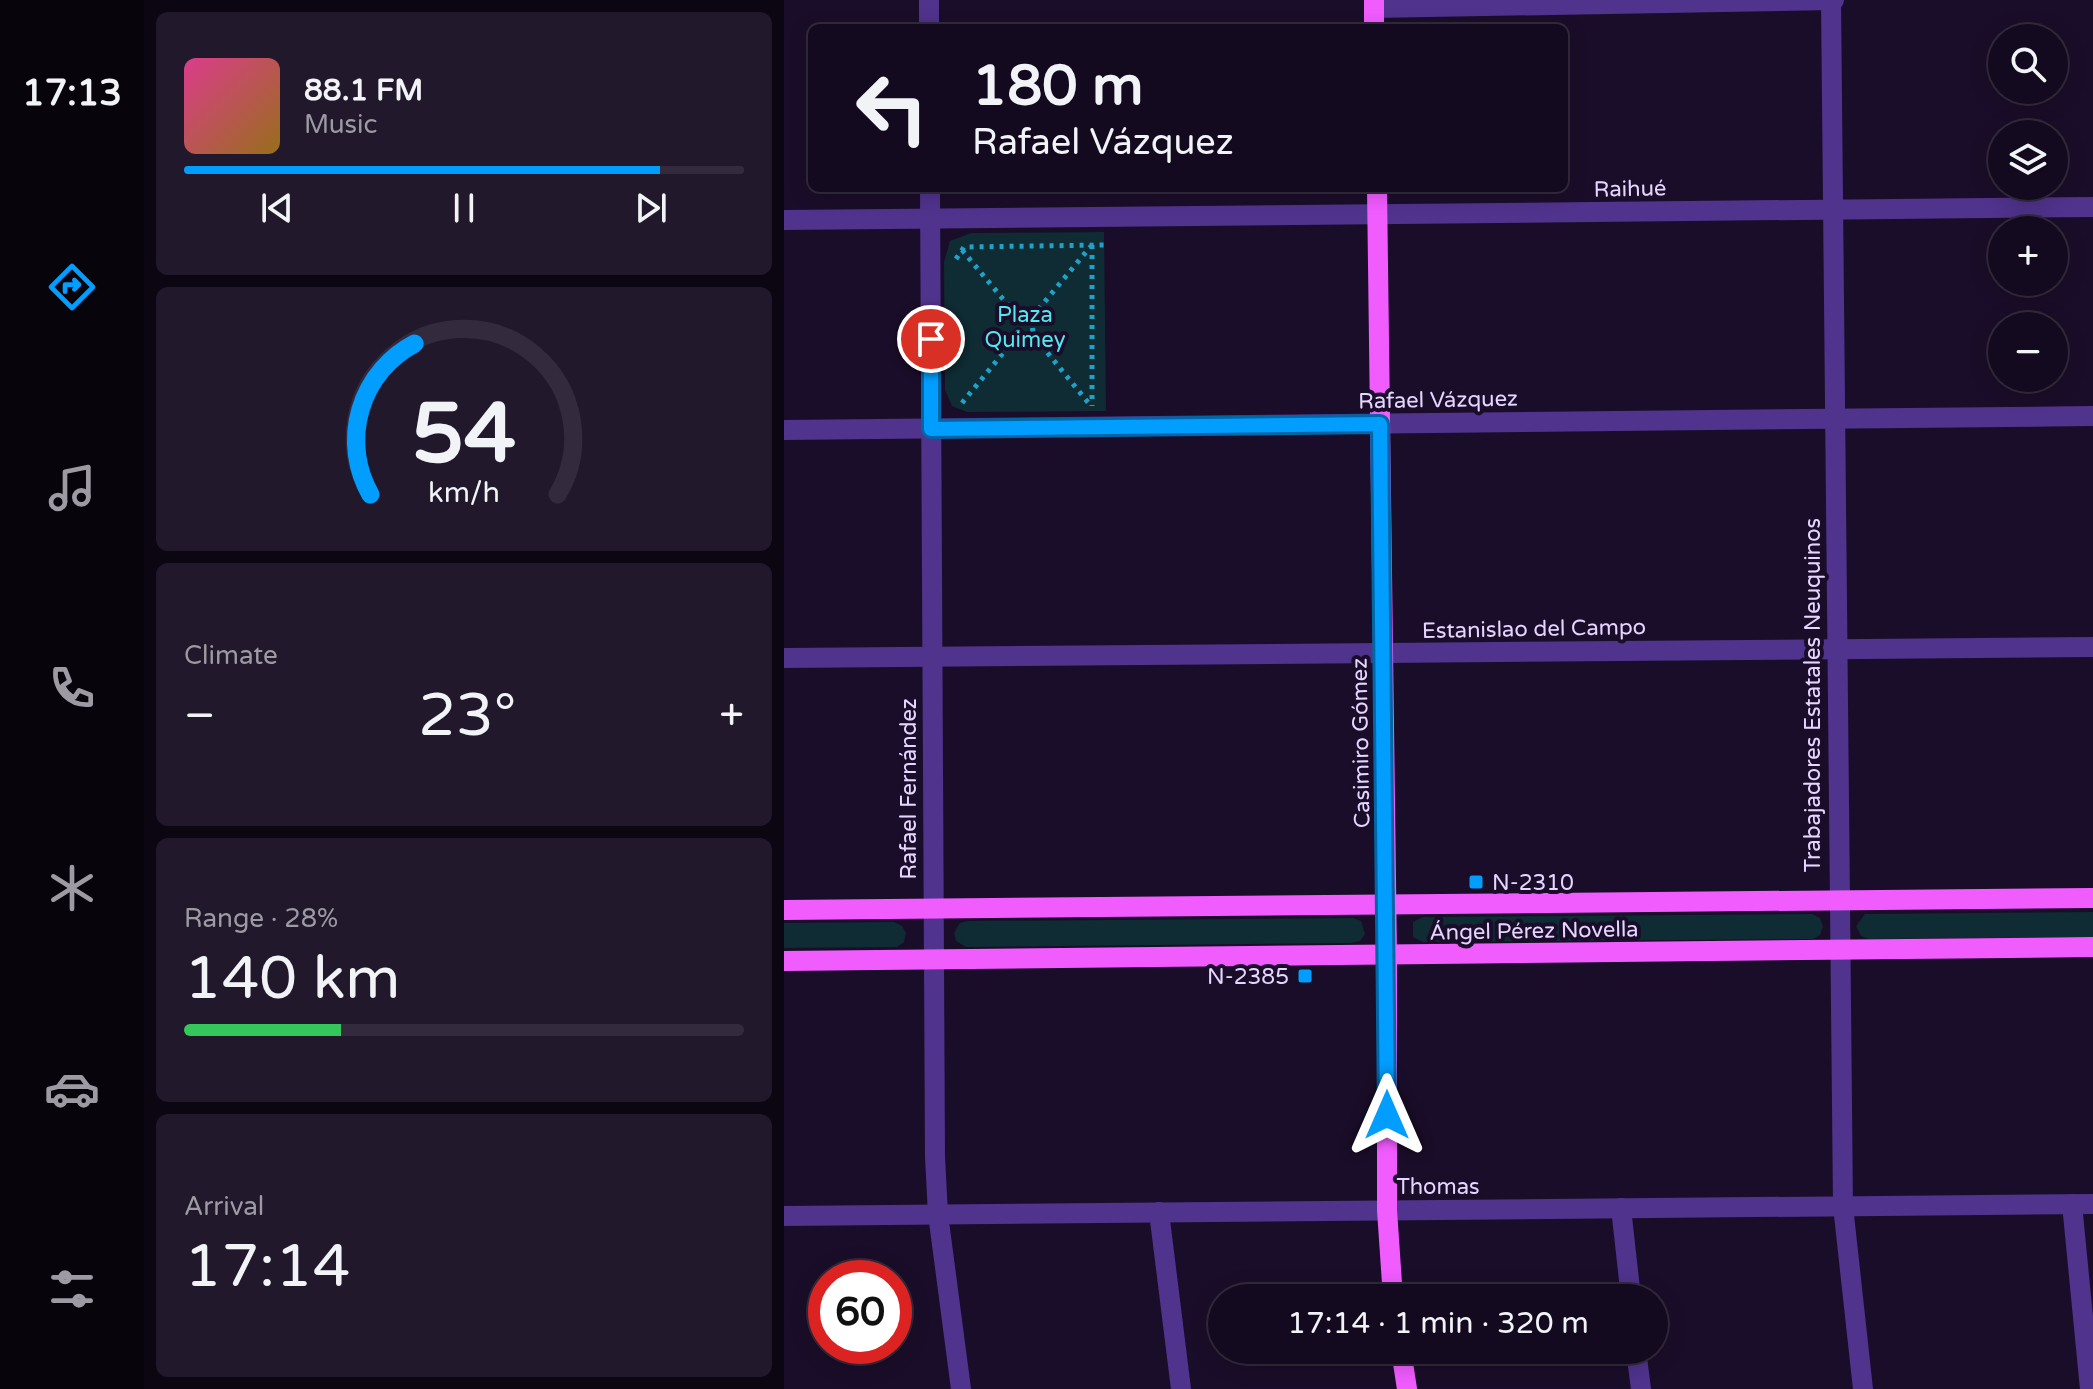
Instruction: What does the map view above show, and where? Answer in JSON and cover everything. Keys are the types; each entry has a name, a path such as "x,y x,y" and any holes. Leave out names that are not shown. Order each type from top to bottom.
{"main road":[{"name":"Casimiro Gómez","path":"1377,192 1387,906 1387,1210 1392,1284"},
{"name":"Ángel Pérez Novella","path":"784,910 2093,898"},
{"name":"Ángel Pérez Novella","path":"784,961 2093,947"},
{"path":"1403,1364 1407,1389"}],"street":[{"path":"929,0 929,24"},
{"path":"1374,12 1832,0"},
{"name":"Trabajadores Estatales Neuquinos","path":"1832,0 1837,901 1843,1206 1863,1389"},
{"name":"Rafael Fernández","path":"930,192 933,959 938,1214 961,1389"},
{"name":"Raihué","path":"784,220 2093,207"},
{"name":"Rafael Vázquez","path":"784,430 2093,416"},
{"name":"Estanislao del Campo","path":"784,658 2093,647"},
{"path":"2083,1204 2090,1389"},
{"name":"Thomas","path":"784,1216 2083,1204"},
{"path":"1621,1208 1629,1284"},
{"path":"1159,1212 1181,1389"},
{"path":"1638,1364 1641,1389"}],"path":[{"path":"1092,245 1032,317 1033,335 1092,407"},
{"path":"1092,245 1092,407"},
{"path":"956,262 956,256 964,247 1104,245"},
{"path":"962,250 1018,317 1017,336 962,403"},
{"path":"1018,317 1032,317"},
{"path":"1017,336 1033,335"},
{"path":"956,397 968,409"},
{"path":"1076,407 1106,407"}],"green space":[{"name":"Plaza Quimey","path":"1104,232 1106,411 967,412 952,406 945,390 944,262 950,241 971,233"},
{"path":"2093,912 2093,937 1869,939 1861,936 1856,926 1865,914"},
{"path":"1812,914 1820,918 1823,927 1820,935 1813,939 1423,942 1413,937 1413,922 1423,917"},
{"path":"1353,918 1361,921 1365,934 1360,941 1351,943 966,947 956,941 954,933 960,923 968,921"},
{"path":"894,922 902,926 906,933 904,942 897,947 784,948 784,923"}],"place":[{"name":"N-2310","path":"1476,882"},
{"name":"N-2385","path":"1305,976"}],"route":[{"path":"931,339 931,429 1380,424 1387,1115"}]}
